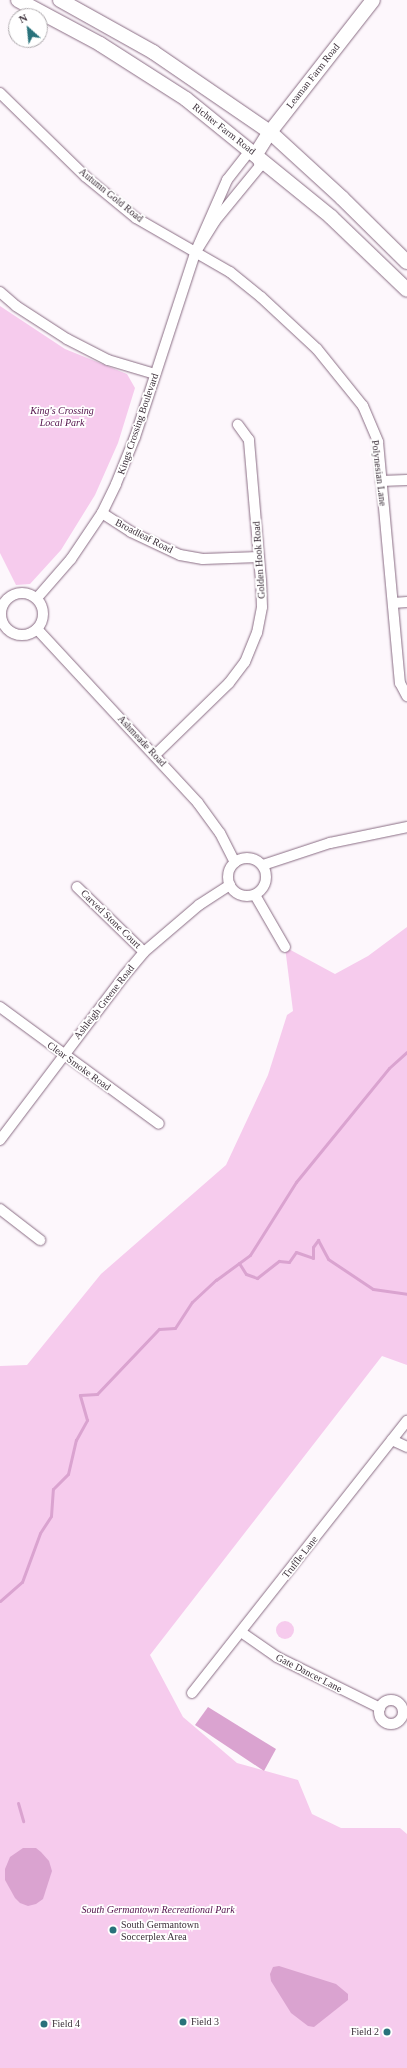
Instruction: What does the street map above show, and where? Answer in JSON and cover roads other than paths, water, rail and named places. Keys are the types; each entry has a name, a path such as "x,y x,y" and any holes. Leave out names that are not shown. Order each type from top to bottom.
{"main road":[{"name":"Richter Farm Road","path":"18,0 100,44 186,99 256,154 342,227 407,290"},
{"path":"60,0 153,52 270,132 342,198 407,262"},
{"name":"Leaman Farm Road","path":"256,154 270,132 373,0"}],"street":[{"name":"Autumn Gold Road","path":"0,93 86,177 136,218 195,253"},
{"name":"Kings Crossing Boulevard","path":"36,598 71,559 102,513 135,437 195,253 227,180 247,154 256,154 260,166 215,221 195,253"},
{"name":"Polynesian Lane","path":"195,253 230,272 261,297 317,349 364,406 378,442 400,683 407,696"},
{"path":"0,292 16,306 67,339 108,360 156,374"},
{"name":"Golden Hook Road","path":"155,755 229,683 245,662 257,634 262,607 249,440 238,425"},
{"path":"381,481 407,480"},
{"name":"Broadleaf Road","path":"102,513 131,532 180,555 203,559 259,557"},
{"path":"16,593 30,594 36,598 43,610 41,624 37,629 31,633 17,635 3,631 0,615 4,601 16,593"},
{"path":"393,603 407,602"},
{"name":"Ashmeade Road","path":"37,629 155,755 220,833 235,862"},
{"path":"263,865 330,843 407,827"},
{"path":"244,858 255,859 263,865 267,880 263,889 255,895 242,896 234,891 230,885 228,873 235,862 244,858"},
{"name":"Ashleigh Greene Road","path":"0,1140 63,1055 144,952 199,905 230,885"},
{"name":"Carved Stone Court","path":"77,887 144,952"},
{"path":"255,895 285,947"},
{"name":"Clear Smoke Road","path":"0,1007 63,1055 159,1124"},
{"path":"0,1209 40,1240"},
{"name":"Truffle Lane","path":"192,1693 407,1421"},
{"path":"392,1440 407,1448"},
{"name":"Gate Dancer Lane","path":"241,1632 276,1657 380,1708"},
{"path":"390,1700 398,1702 403,1709 404,1719 394,1724 384,1723 379,1714 380,1708 390,1700"}],"waterway":[{"path":"0,1601 22,1582 40,1533 51,1516 53,1489 68,1474 76,1440 87,1420 80,1395 97,1394 159,1329 175,1328 192,1302 216,1280 250,1255 296,1182 389,1068 407,1052"},
{"path":"239,1263 246,1274 257,1278 279,1261 289,1262 296,1252 313,1258 313,1247 318,1240 328,1259 373,1289 407,1294"},
{"path":"18,1803 23,1821"}],"place":[{"name":"South Germantown Soccerplex Area","path":"113,1930"},
{"name":"Field 3","path":"183,2022"},
{"name":"Field 4","path":"44,2024"},
{"name":"Field 2","path":"387,2032"}],"park label":[{"name":"King's Crossing Local Park","path":"62,416"},
{"name":"South Germantown Recreational Park","path":"158,1910"}]}
